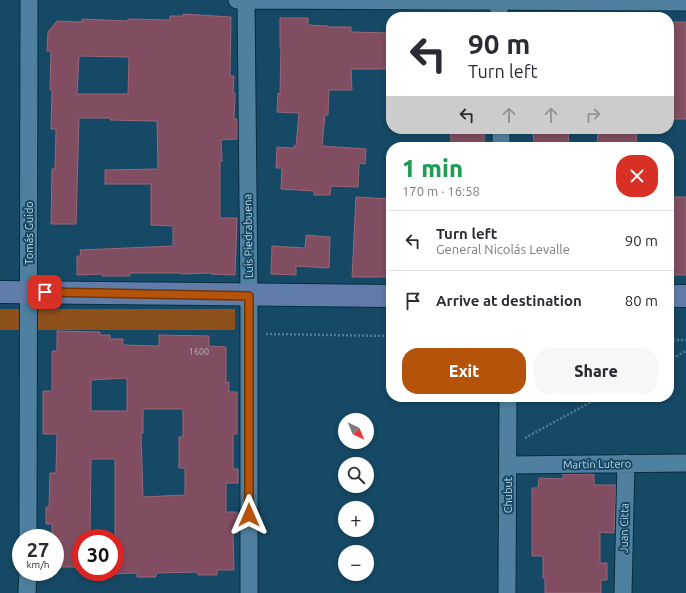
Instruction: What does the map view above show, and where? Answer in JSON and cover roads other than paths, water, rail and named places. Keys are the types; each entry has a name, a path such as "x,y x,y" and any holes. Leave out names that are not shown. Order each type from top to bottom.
{"street":[{"name":"Tomás Guido","path":"28,529 29,0"},
{"path":"237,0 499,6 686,2"},
{"name":"Luis Piedrabuena","path":"246,0 249,296 248,593"},
{"path":"0,292 249,296 386,296"},
{"path":"674,296 686,296"},
{"name":"Chubut","path":"508,402 508,593"},
{"name":"Juan Citta","path":"623,593 626,463"},
{"name":"Martín Lutero","path":"508,465 686,463"},
{"path":"27,593 28,581"}]}
